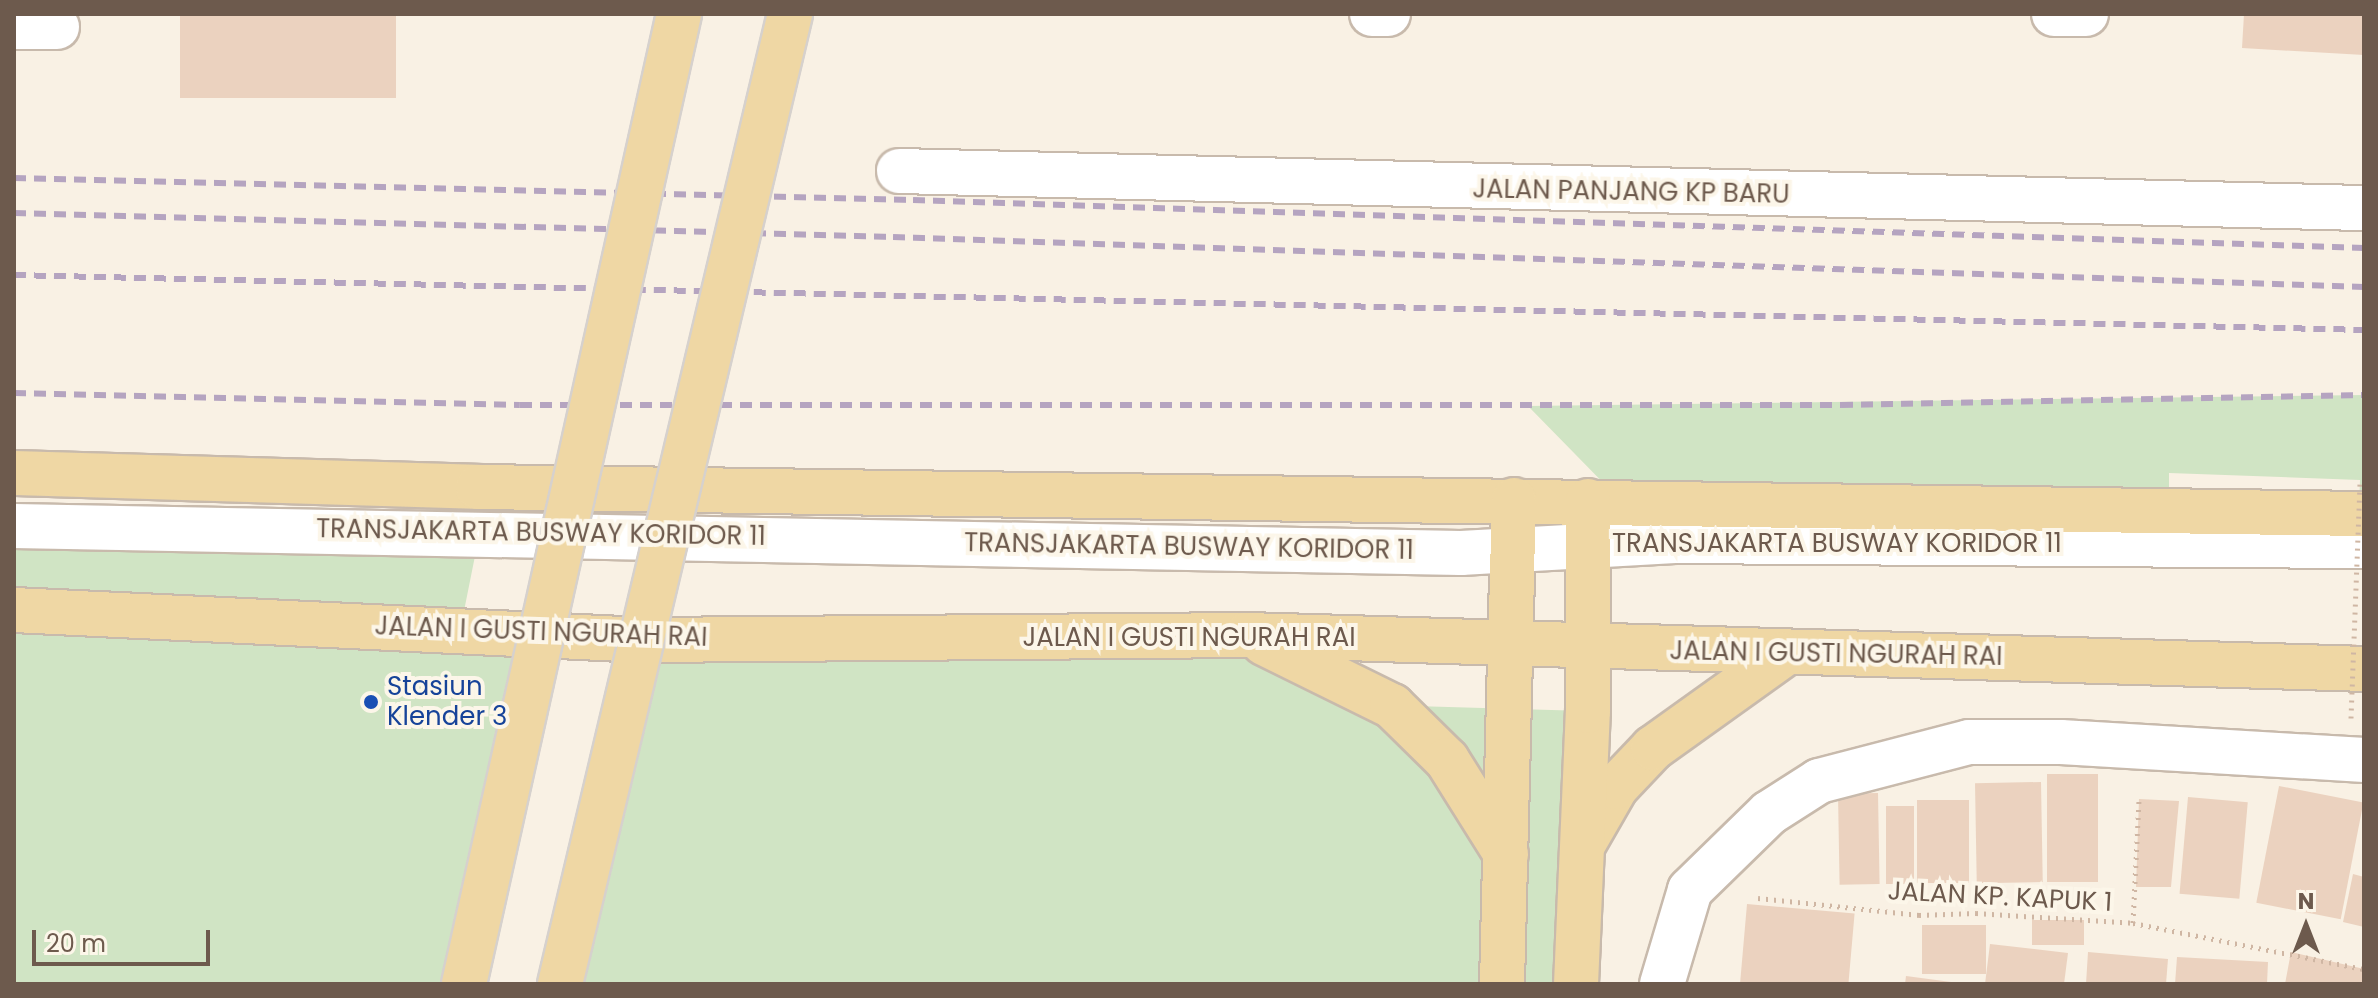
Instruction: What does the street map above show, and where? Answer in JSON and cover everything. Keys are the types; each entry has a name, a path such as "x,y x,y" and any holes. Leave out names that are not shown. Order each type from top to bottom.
{"main road":[{"path":"464,984 679,14"},
{"path":"560,984 790,14"},
{"path":"14,473 478,487 1588,501 2362,497"},
{"path":"1502,984 1507,856 1508,645 1514,500"},
{"path":"1576,984 1587,648 1588,501"},
{"name":"JALAN I GUSTI NGURAH RAI","path":"18,615 324,621 643,640 1247,635 1783,655 2364,669"},
{"path":"1247,635 1392,706 1447,760 1507,856"},
{"path":"1582,847 1616,787 1653,748 1783,655"}],"street":[{"path":"1372,14 1388,14"},
{"path":"2054,14 2086,14"},
{"path":"14,27 57,27"},
{"name":"JALAN PANJANG KP BARU","path":"899,171 2364,208"},
{"name":"TRANSJAKARTA BUSWAY KORIDOR 11","path":"14,526 1513,550 1675,541 2364,546"},
{"path":"1662,984 1690,890 1769,813 1819,781 1969,742 2143,747 2364,760"}],"path":[{"path":"2351,718 2362,497"},
{"name":"JALAN KP. KAPUK 1","path":"1690,890 1919,915 1976,913 2133,923 2143,747"},
{"path":"2133,923 2364,969"}],"green space":[{"path":"2364,395 2364,510 2359,509 2360,480 2169,473 2169,512 1622,502 1528,406"},
{"path":"14,526 480,531 460,631 542,635 464,984 14,984"},
{"path":"1247,635 1414,706 1588,711 1576,984 561,984 643,640"}],"building":[{"path":"180,14 396,14 396,98 180,98"},
{"path":"2244,14 2364,14 2364,55 2242,48"},
{"path":"2047,774 2098,774 2098,882 2047,882"},
{"path":"2041,782 2043,882 1977,883 1975,783"},
{"path":"2279,786 2363,802 2341,919 2256,903"},
{"path":"1878,793 1880,884 1840,885 1838,794"},
{"path":"2188,797 2248,802 2239,899 2180,894"},
{"path":"2139,799 2179,801 2171,887 2136,887"},
{"path":"1917,800 1969,800 1969,883 1917,883"},
{"path":"1886,806 1914,806 1914,884 1886,884"},
{"path":"2353,874 2364,877 2364,927 2343,922"},
{"path":"1747,904 1855,913 1848,984 1740,984"},
{"path":"2032,920 2084,920 2084,945 2032,945"},
{"path":"1922,925 1986,925 1986,974 1922,974"},
{"path":"1990,944 2068,953 2064,984 1985,984"},
{"path":"2088,952 2168,959 2166,984 2086,984"},
{"path":"2291,952 2364,969 2363,984 2285,984"},
{"path":"2177,957 2268,962 2267,984 2175,984"},
{"path":"1906,976 1951,982 1951,984 1905,984"}],"railway":[{"path":"14,178 913,200 2364,248"},
{"path":"14,213 893,237 2364,287"},
{"path":"14,275 2364,330"},
{"path":"14,393 520,405 1841,405 2364,395"}],"place":[{"name":"Stasiun Klender 3","path":"371,702"}]}
